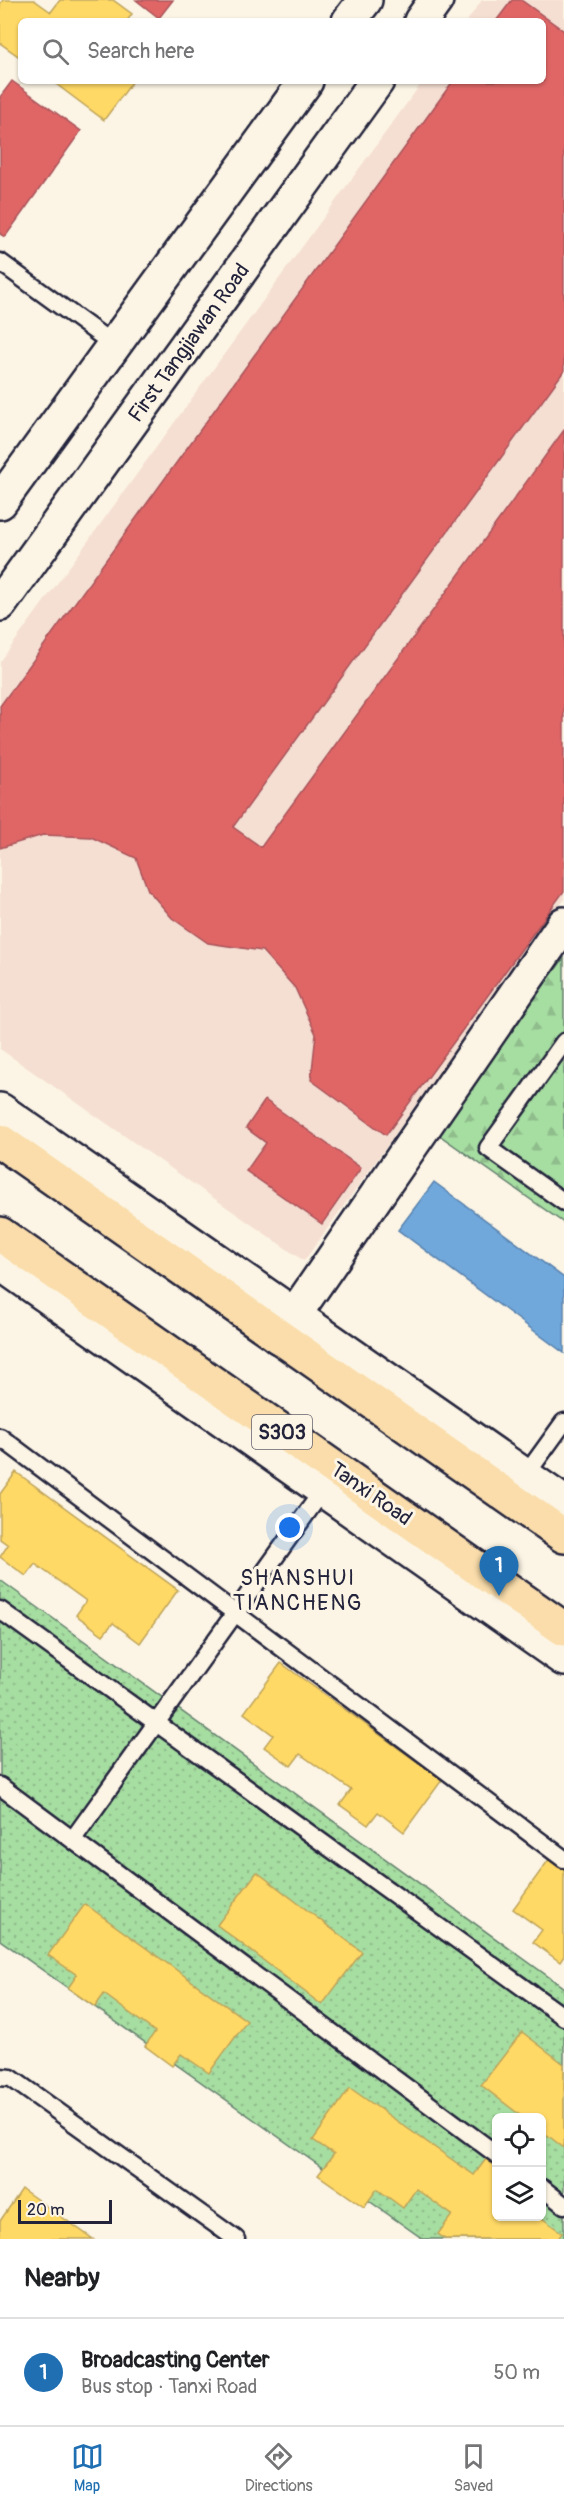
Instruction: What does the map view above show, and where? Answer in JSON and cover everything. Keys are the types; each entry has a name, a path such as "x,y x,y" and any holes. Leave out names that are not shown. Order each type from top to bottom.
{"main road":[{"path":"0,1142 286,1325 564,1536"},
{"name":"Tanxi Road","path":"0,1234 330,1481 564,1629"}],"street":[{"path":"352,18 365,0"},
{"path":"423,18 436,0"},
{"path":"0,502 304,84"},
{"name":"First Tangjiawan Road","path":"0,604 375,84"},
{"path":"286,1325 564,924"},
{"path":"0,1110 286,1325 564,1503"},
{"path":"0,1263 330,1481 564,1659"}],"lane":[{"path":"0,262 114,345"},
{"path":"562,1048 488,1148 562,1196"},
{"path":"525,1476 564,1422"},
{"path":"0,1437 564,1859"},
{"path":"73,1839 330,1481"},
{"path":"0,1610 564,2017"},
{"path":"0,1786 492,2151"},
{"path":"0,2077 11,2078 236,2239"},
{"path":"546,2191 564,2205"}],"shaded area":[{"path":"482,0 564,0 564,900 304,1261 0,1049 0,662 421,84 546,84 546,18 469,18"}],"green space":[{"path":"564,958 564,1223 435,1132"},
{"path":"0,1580 564,1988 564,2239 423,2239 0,1940"}],"building: Homes":[{"path":"3,0 34,0 51,12 60,0 113,0 132,14 129,18 18,18 18,56 0,43 0,4"},
{"path":"56,84 131,84 104,120"},
{"path":"16,1472 178,1590 140,1643 113,1623 103,1635 76,1615 86,1601 35,1564 26,1576 0,1557 8,1545 0,1539 0,1494"},
{"path":"281,1663 442,1780 404,1832 378,1812 368,1825 340,1805 351,1790 300,1754 291,1766 264,1747 273,1735 244,1713"},
{"path":"550,1858 564,1868 564,1956 560,1962 533,1942 542,1930 513,1909"},
{"path":"257,1872 362,1952 322,2005 217,1925"},
{"path":"85,1904 247,2021 209,2073 181,2054 172,2066 145,2046 155,2032 104,1994 95,2007 68,1988 77,1975 48,1955"},
{"path":"522,2032 564,2064 564,2148 546,2134 546,2113 517,2113 481,2085"},
{"path":"350,2088 474,2175 486,2159 492,2164 492,2221 546,2221 562,2233 558,2239 445,2239 438,2234 452,2215 416,2189 403,2208 377,2189 364,2207 318,2175 334,2154 313,2140"},
{"path":"22,2189 93,2239 0,2239 0,2221"}],"building: Shops":[{"path":"136,0 173,0 159,18"},
{"path":"512,0 521,0 546,18 498,18"},
{"path":"546,18 564,31 564,371 233,827 261,847 564,430 564,891 386,1135 311,1080 316,1034 295,988 262,951 208,943 172,918 148,890 136,858 91,837 43,835 0,848 0,706 451,84 546,84"},
{"path":"12,81 81,131 5,237 0,234 0,97"},
{"path":"265,1100 361,1168 322,1224 246,1171 266,1143 246,1128"}],"building: Schools":[{"path":"434,1182 564,1278 564,1353 398,1230"}],"place":[{"name":"Broadcasting Center","path":"499,1596"}],"district":[{"name":"SHANSHUI TIANCHENG","path":"298,1590"}]}
